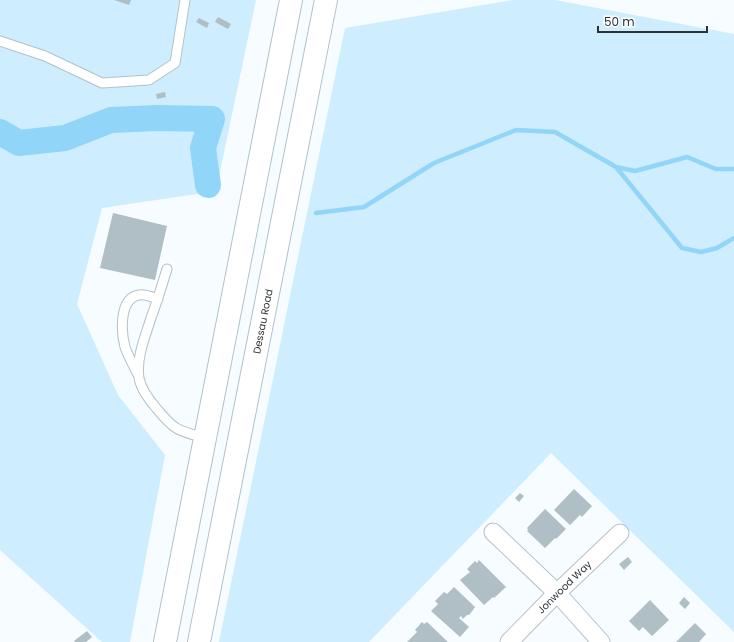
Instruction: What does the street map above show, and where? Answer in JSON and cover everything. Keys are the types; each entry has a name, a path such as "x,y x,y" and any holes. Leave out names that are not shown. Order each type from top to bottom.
{"main road":[{"path":"165,642 291,0"},
{"name":"Dessau Road","path":"199,642 326,0"}],"street":[{"path":"493,532 557,593 601,642"},
{"name":"Jonwood Way","path":"509,642 557,593 620,533"}],"lane":[{"path":"0,41 45,56 102,83 149,80 175,63 185,0"},
{"path":"139,378 139,362 142,348 167,269"},
{"path":"158,299 139,295 130,299 125,306 123,324 124,343 141,384 154,405 168,423 179,431 205,438"}],"shaded area":[{"path":"0,0 256,0 218,181 197,194 102,208 77,304 118,395 165,455 130,642 102,642 0,550"},
{"path":"513,0 555,0 734,34 734,632 551,453 369,642 219,642 345,28"}],"building":[{"path":"114,0 131,0 129,5"},
{"path":"218,17 231,24 228,29 215,22"},
{"path":"199,18 209,23 207,28 196,22"},
{"path":"165,92 166,97 157,99 156,94"},
{"path":"113,213 167,226 155,280 100,268"},
{"path":"574,489 592,506 582,517 580,515 570,525 554,510"},
{"path":"520,493 524,496 519,502 515,498"},
{"path":"545,509 566,529 545,548 527,531 527,528"},
{"path":"628,557 632,562 624,570 619,564"},
{"path":"479,560 506,587 484,605 460,580 470,572 467,569 475,561 477,563"},
{"path":"454,587 475,607 469,615 463,619 461,616 459,618 469,627 460,637 431,611 438,604 435,601 444,592 447,594"},
{"path":"684,597 690,603 685,609 679,603"},
{"path":"650,600 669,620 652,636 643,627 639,631 629,621"},
{"path":"422,622 424,624 427,622 448,642 407,642 417,632 415,630"},
{"path":"695,623 706,634 699,642 676,642"},
{"path":"87,631 92,637 86,642 74,641"}],"waterway":[{"path":"0,132 19,143 65,138 111,120 157,118 212,119 203,148 208,185"},
{"path":"316,213 364,207 434,163 516,130 555,132 616,167 682,248 701,252 717,248 734,238"},
{"path":"616,167 635,171 687,157 716,169 734,169"}]}
